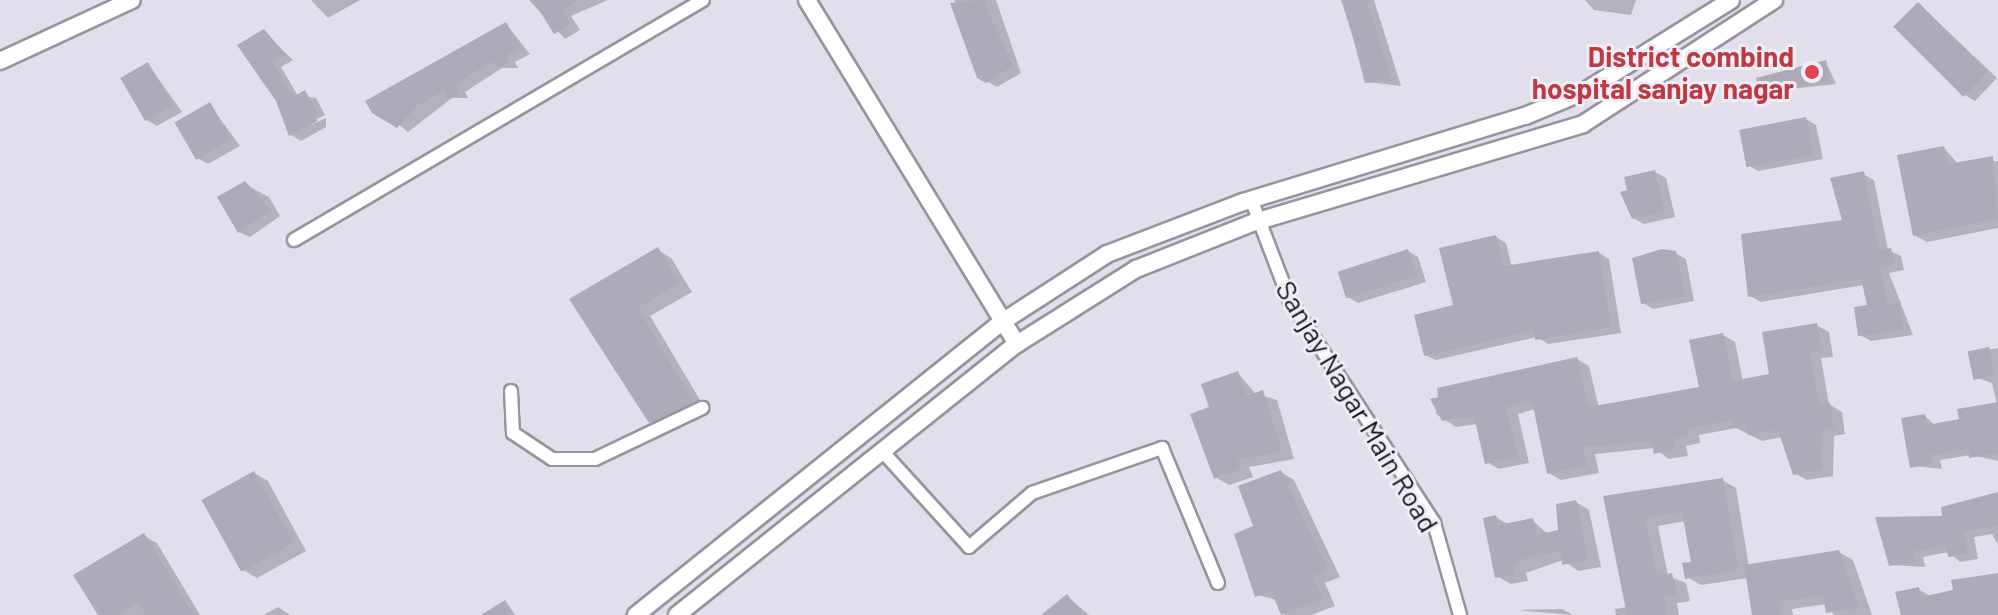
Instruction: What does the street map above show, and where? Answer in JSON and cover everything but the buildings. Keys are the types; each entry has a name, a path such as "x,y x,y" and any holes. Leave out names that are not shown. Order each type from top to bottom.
{"street":[{"path":"0,61 132,0"},
{"path":"294,240 703,0"},
{"path":"807,0 1017,344"},
{"path":"636,615 1002,322 1107,254 1251,199 1525,116 1585,91 1731,0"},
{"path":"677,615 1017,344 1136,269 1255,222 1583,124 1774,0"},
{"name":"Sanjay Nagar Main Road","path":"1251,199 1255,222 1290,301 1434,523 1460,615"},
{"path":"511,391 513,433 552,459 595,459 702,408"},
{"path":"883,452 969,547 1032,493 1162,448 1218,583"}],"place":[{"name":"District combind hospital sanjay nagar","path":"1812,72"}]}
